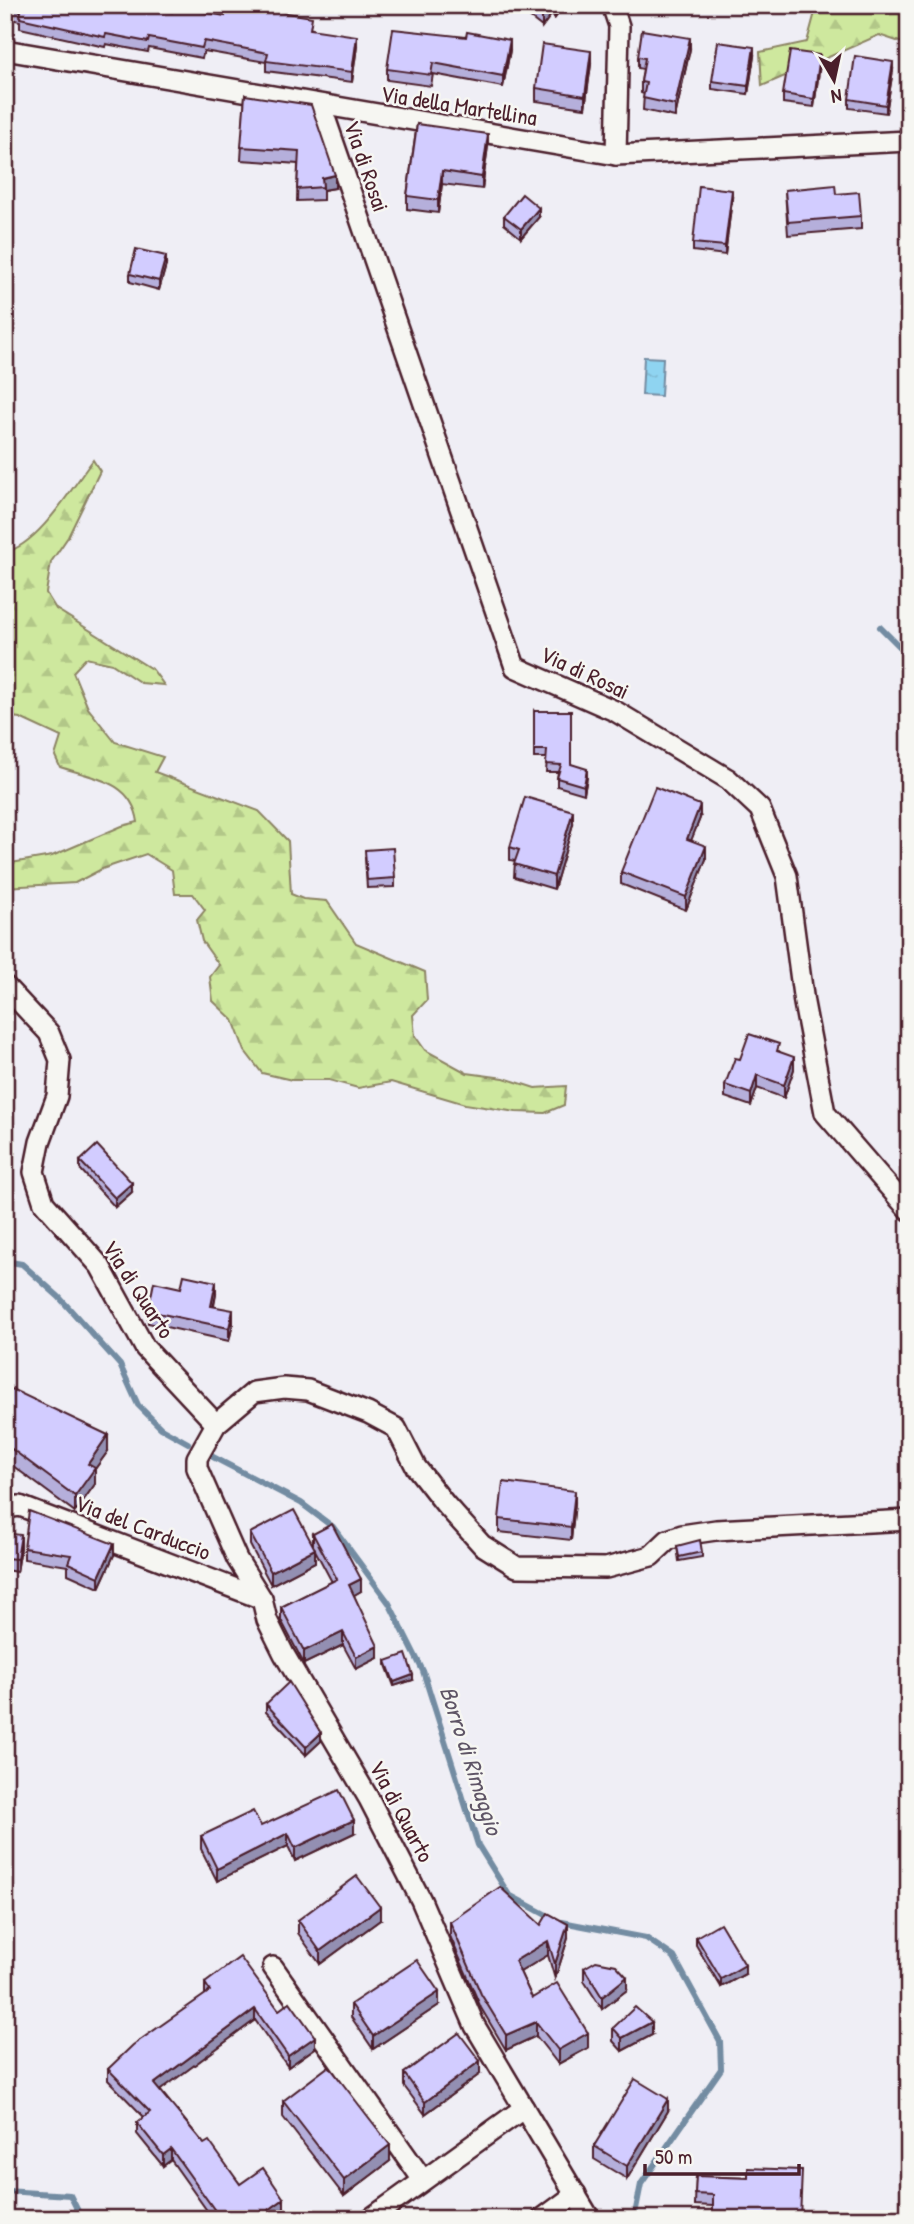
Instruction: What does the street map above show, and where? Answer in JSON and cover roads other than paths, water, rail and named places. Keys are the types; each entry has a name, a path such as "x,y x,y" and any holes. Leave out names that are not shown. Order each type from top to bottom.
{"street":[{"path":"612,5 619,26 616,156"},
{"name":"Via della Martellina","path":"5,50 616,156 909,141"},
{"name":"Via di Rosai","path":"320,106 515,667 615,711 728,779 760,809 787,876 804,1003 825,1113 909,1210"},
{"name":"Via di Quarto","path":"5,986 49,1033 60,1060 57,1096 40,1142 34,1172 44,1203 100,1266 145,1348 216,1424"},
{"name":"Via di Quarto","path":"590,2219 475,2026 421,1900 369,1800 284,1654 267,1620 262,1599 237,1559 197,1468 197,1458 216,1424 254,1392 284,1388 308,1390 368,1413 396,1428 416,1467 482,1545 517,1567 606,1568 650,1556 668,1540 682,1535 716,1530 909,1520"},
{"name":"Via del Carduccio","path":"5,1508 20,1506 262,1599"},
{"path":"274,1967 424,2180"},
{"path":"370,2219 524,2108"},
{"path":"542,2219 576,2194"}],"water":[{"path":"644,357 663,358 661,396 642,395"}],"waterway":[{"path":"880,627 909,656"},
{"name":"Borro di Rimaggio","path":"5,1261 22,1264 59,1297 120,1365 138,1405 161,1428 188,1443"},
{"name":"Borro di Rimaggio","path":"213,1457 301,1503 333,1527 389,1603 423,1671 478,1845 509,1895 552,1918"},
{"name":"Borro di Rimaggio","path":"562,1922 646,1938 674,1957 720,2041 721,2069 641,2184 634,2219"},
{"path":"5,2191 70,2195 82,2219"}]}
